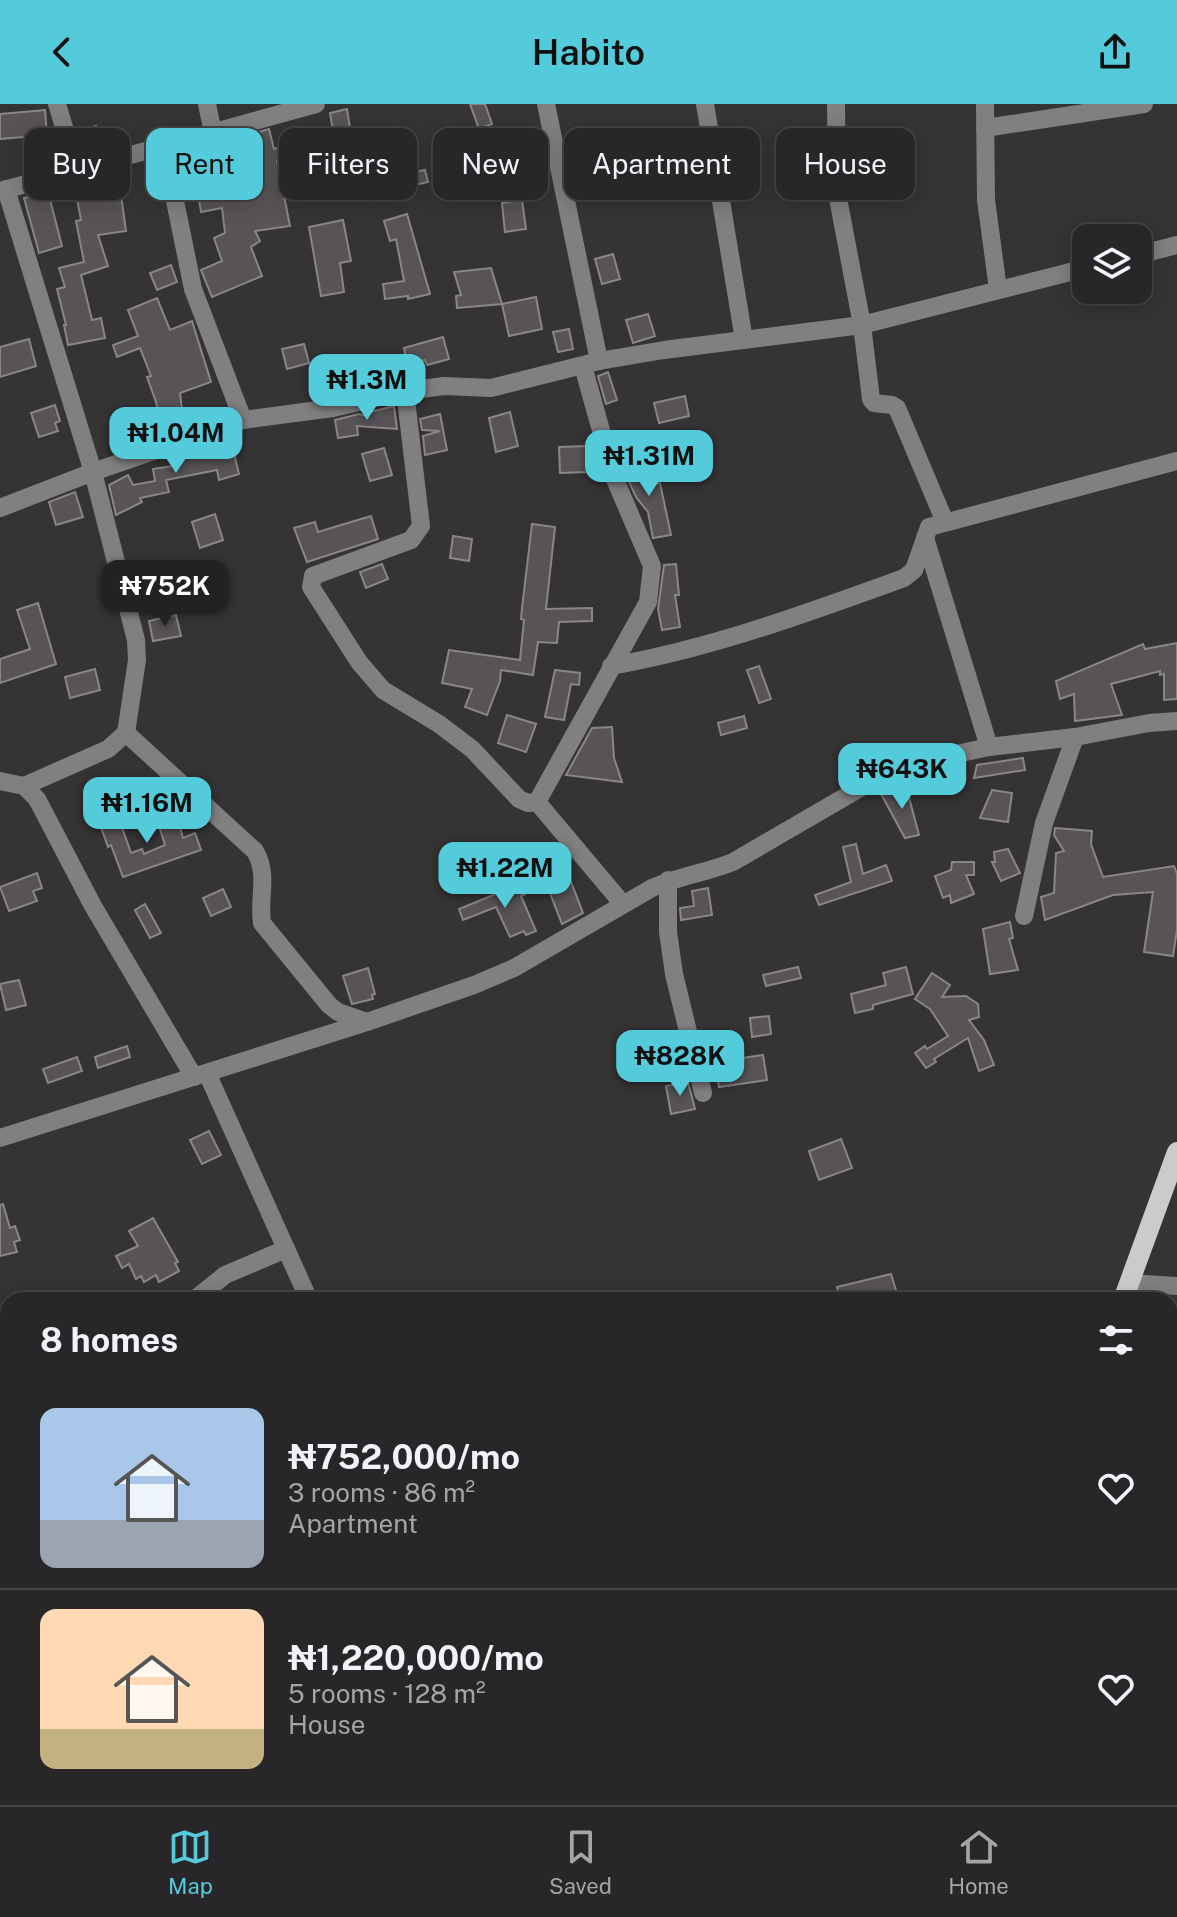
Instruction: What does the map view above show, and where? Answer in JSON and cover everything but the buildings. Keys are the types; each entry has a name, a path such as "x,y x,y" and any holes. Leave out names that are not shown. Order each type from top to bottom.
{"main road":[{"path":"1126,1292 1177,1152"}],"street":[{"path":"57,104 64,128"},
{"path":"207,104 212,128"},
{"path":"231,128 316,104"},
{"path":"537,802 648,602 652,566 614,477 546,104"},
{"path":"705,104 744,340"},
{"path":"836,104 837,193 862,325 871,399 874,403 897,408 945,522"},
{"path":"985,104 986,200 998,289"},
{"path":"985,128 1144,104"},
{"path":"24,184 3,190 93,472 136,640 137,660 126,733 108,749 24,786"},
{"path":"175,200 193,289 243,420"},
{"path":"1152,251 1177,245"},
{"path":"0,508 243,420 333,408 405,391 444,386 491,388 591,364 862,325 1072,271"},
{"path":"405,391 421,526 411,540 313,576 311,587 359,662 383,690 439,724 472,749 519,799 528,803 537,802"},
{"path":"611,666 717,643 904,578 914,570 929,527 1177,461"},
{"path":"925,538 989,747"},
{"path":"0,1138 367,1022 514,968 622,903 668,880 733,862 874,780 933,759 989,747 1177,721"},
{"path":"126,733 255,851 263,876 262,923 329,1005 338,1012 367,1022"},
{"path":"1024,916 1044,823 1075,737"},
{"path":"0,781 24,786 37,799 93,906 201,1075 305,1292"},
{"path":"537,802 622,903"},
{"path":"668,880 668,932 674,974 703,1093"},
{"path":"204,1292 225,1275 286,1249"},
{"path":"1126,1292 1177,1286"}]}
